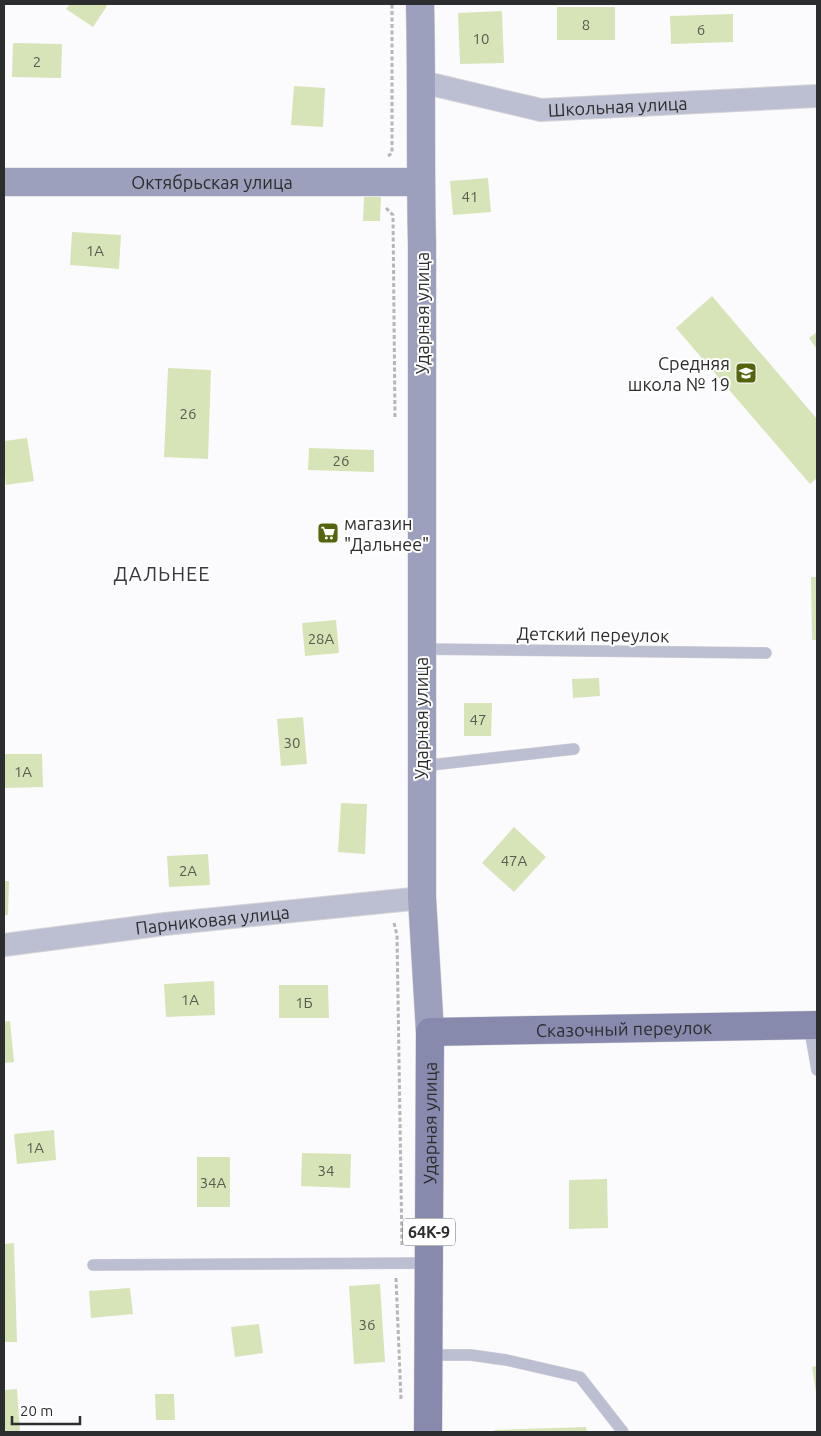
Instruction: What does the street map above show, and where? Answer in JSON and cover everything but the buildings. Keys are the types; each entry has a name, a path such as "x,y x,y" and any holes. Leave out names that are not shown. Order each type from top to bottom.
{"main road":[{"name":"Сказочный переулок","path":"430,1032 813,1025"},
{"name":"Ударная улица","path":"428,1432 430,1032"}],"street":[{"name":"Ударная улица","path":"420,4 422,82 420,182 422,243 422,898 430,1032"},
{"name":"Школьная улица","path":"422,82 541,110 817,96"},
{"name":"Октябрьская улица","path":"4,182 420,182"},
{"name":"Парниковая улица","path":"4,946 165,924 422,898"}],"lane":[{"name":"Детский переулок","path":"421,650 766,653"},
{"path":"421,766 574,749"},
{"path":"813,1025 817,1070"},
{"path":"93,1265 429,1263"},
{"path":"428,1355 471,1355 506,1360 580,1377 623,1432"}],"place":[{"name":"Средняя школа № 19","path":"746,373"},
{"name":"магазин \"Дальнее\"","path":"328,533"}],"district":[{"name":"ДАЛЬНЕЕ","path":"162,573"}]}
